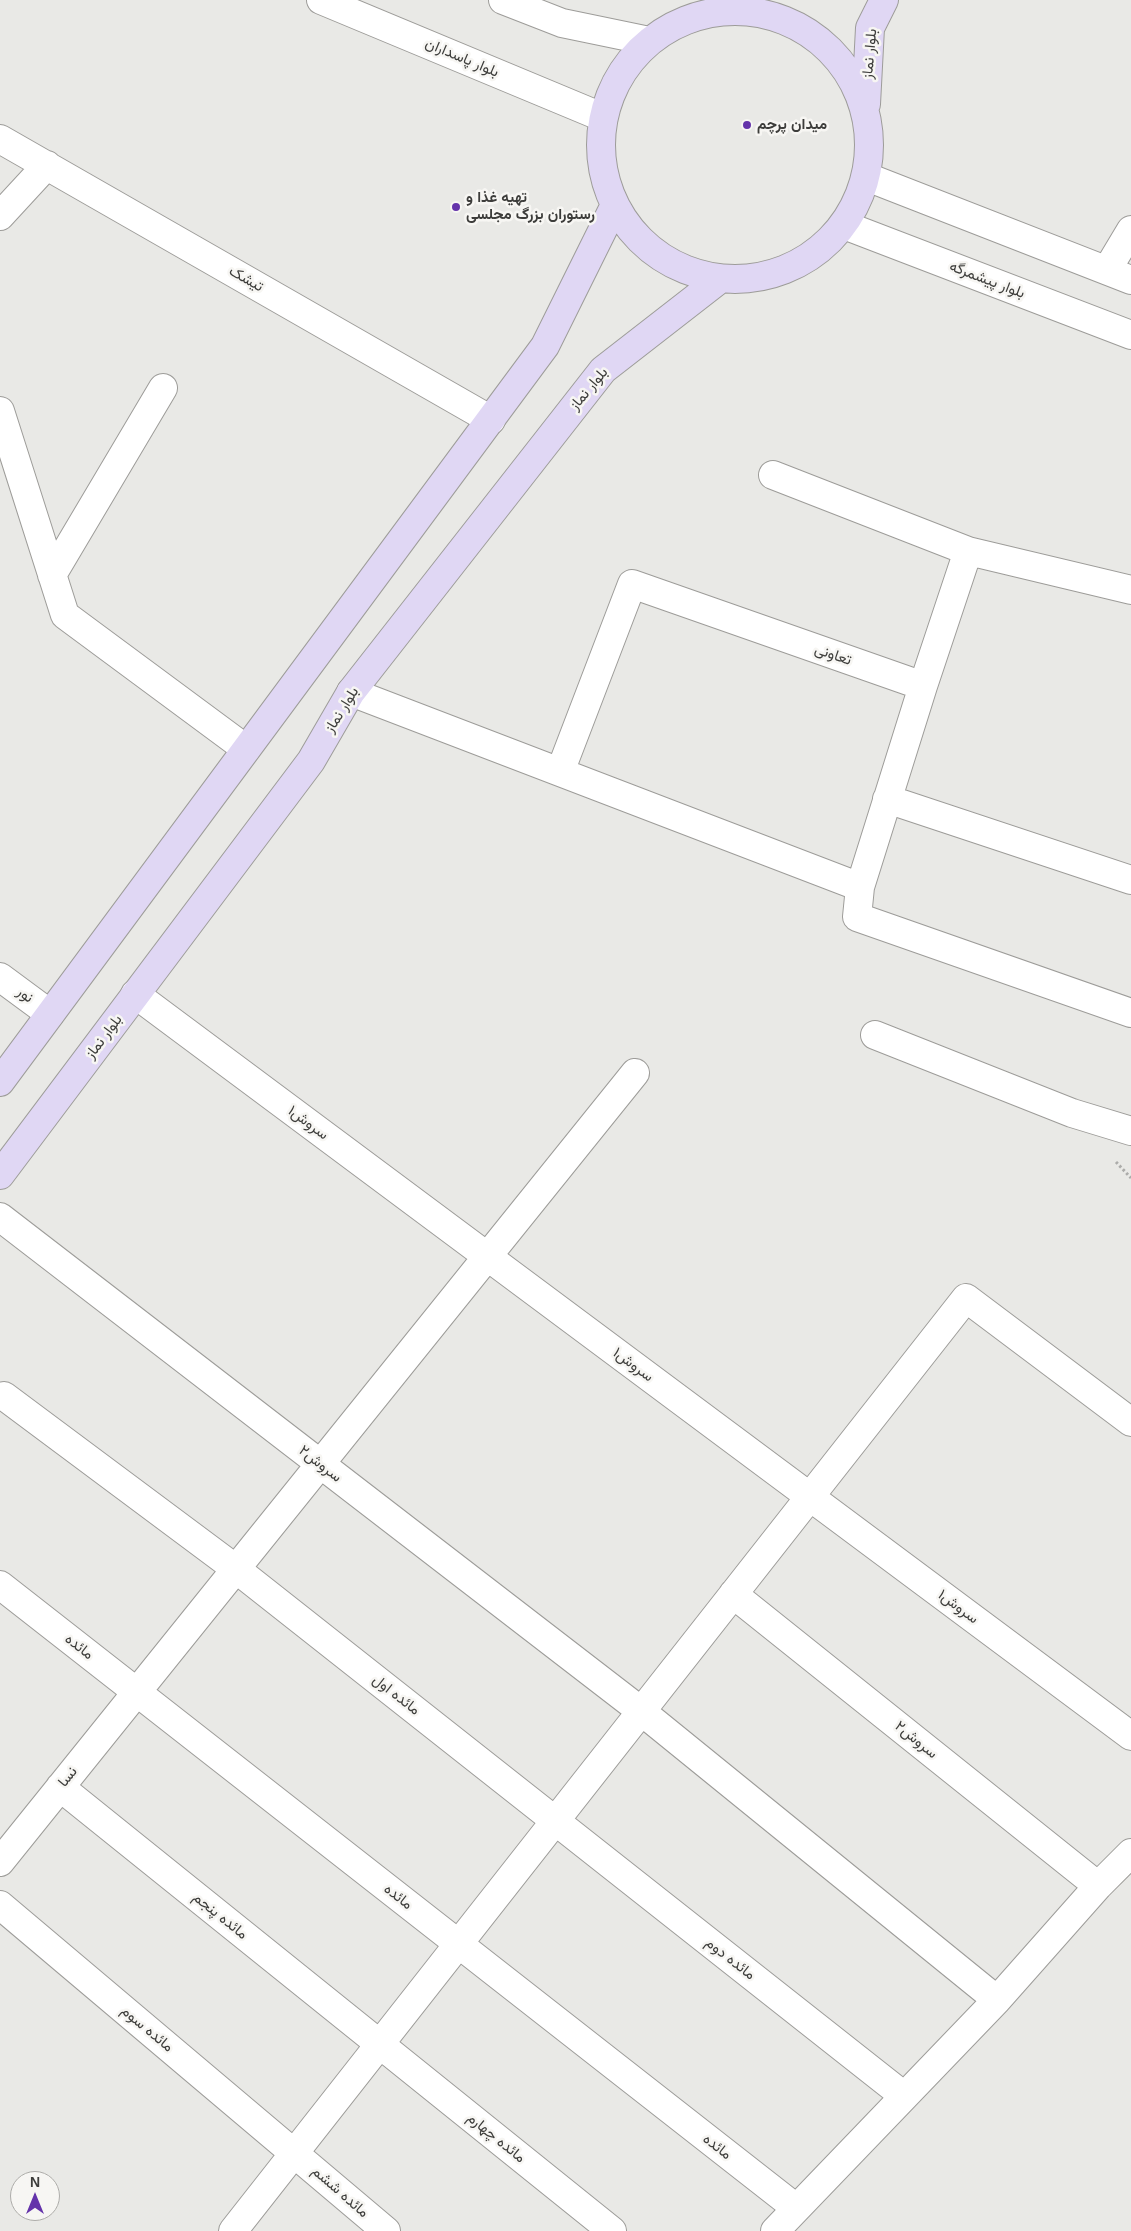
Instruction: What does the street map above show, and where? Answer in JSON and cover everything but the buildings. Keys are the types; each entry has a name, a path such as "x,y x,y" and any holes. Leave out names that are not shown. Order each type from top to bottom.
{"main road":[{"name":"بلوار نماز","path":"866,111 870,28 884,0"},
{"path":"763,6 794,23 826,45 850,75 866,111 870,153 867,177 844,225 820,250 790,269 756,278 720,279 678,267 641,243 614,207 600,163 602,118 618,75 649,41 681,21 718,11 763,6"},
{"path":"0,1082 545,346 614,207"},
{"name":"بلوار نماز","path":"0,1175 311,761 351,692 603,370 720,279"}],"street":[{"name":"بلوار پاسداران","path":"322,0 602,118"},
{"path":"503,0 562,23 649,41"},
{"name":"تیشک","path":"0,139 47,164 491,420"},
{"path":"0,216 47,164"},
{"path":"867,177 1119,275 1131,230"},
{"name":"بلوار پیشمرگه","path":"844,225 1131,335"},
{"path":"52,575 163,388"},
{"path":"0,411 65,615 246,749"},
{"path":"773,476 968,551 1131,590"},
{"path":"968,551 886,799 860,887 857,917 1131,1013"},
{"name":"تعاونی","path":"560,772 632,584 923,686"},
{"path":"351,692 860,887"},
{"path":"886,799 1131,880"},
{"name":"نور","path":"0,977 50,1014"},
{"name":"سروش۱","path":"135,994 1131,1736"},
{"path":"875,1035 1072,1113 1131,1131"},
{"name":"نسا","path":"0,1862 635,1072"},
{"name":"سروش۲","path":"0,1217 641,1711"},
{"path":"233,2231 966,1298 1131,1422"},
{"name":"مائده اول","path":"4,1396 236,1569 555,1821"},
{"name":"مائده","path":"0,1586 796,2208"},
{"name":"سروش۲","path":"733,1594 1098,1886"},
{"path":"641,1711 997,2000"},
{"name":"مائده پنجم","path":"60,1787 380,2044"},
{"name":"مائده دوم","path":"555,1821 904,2096"},
{"path":"775,2231 997,2000 1098,1886 1131,1853"},
{"name":"مائده سوم","path":"0,1905 294,2153"},
{"name":"مائده چهارم","path":"380,2044 612,2231"},
{"name":"مائده ششم","path":"294,2153 386,2231"}],"place":[{"name":"میدان پرچم","path":"747,125"},
{"name":"تهیه غذا و رستوران بزرگ مجلسی","path":"456,207"}]}
